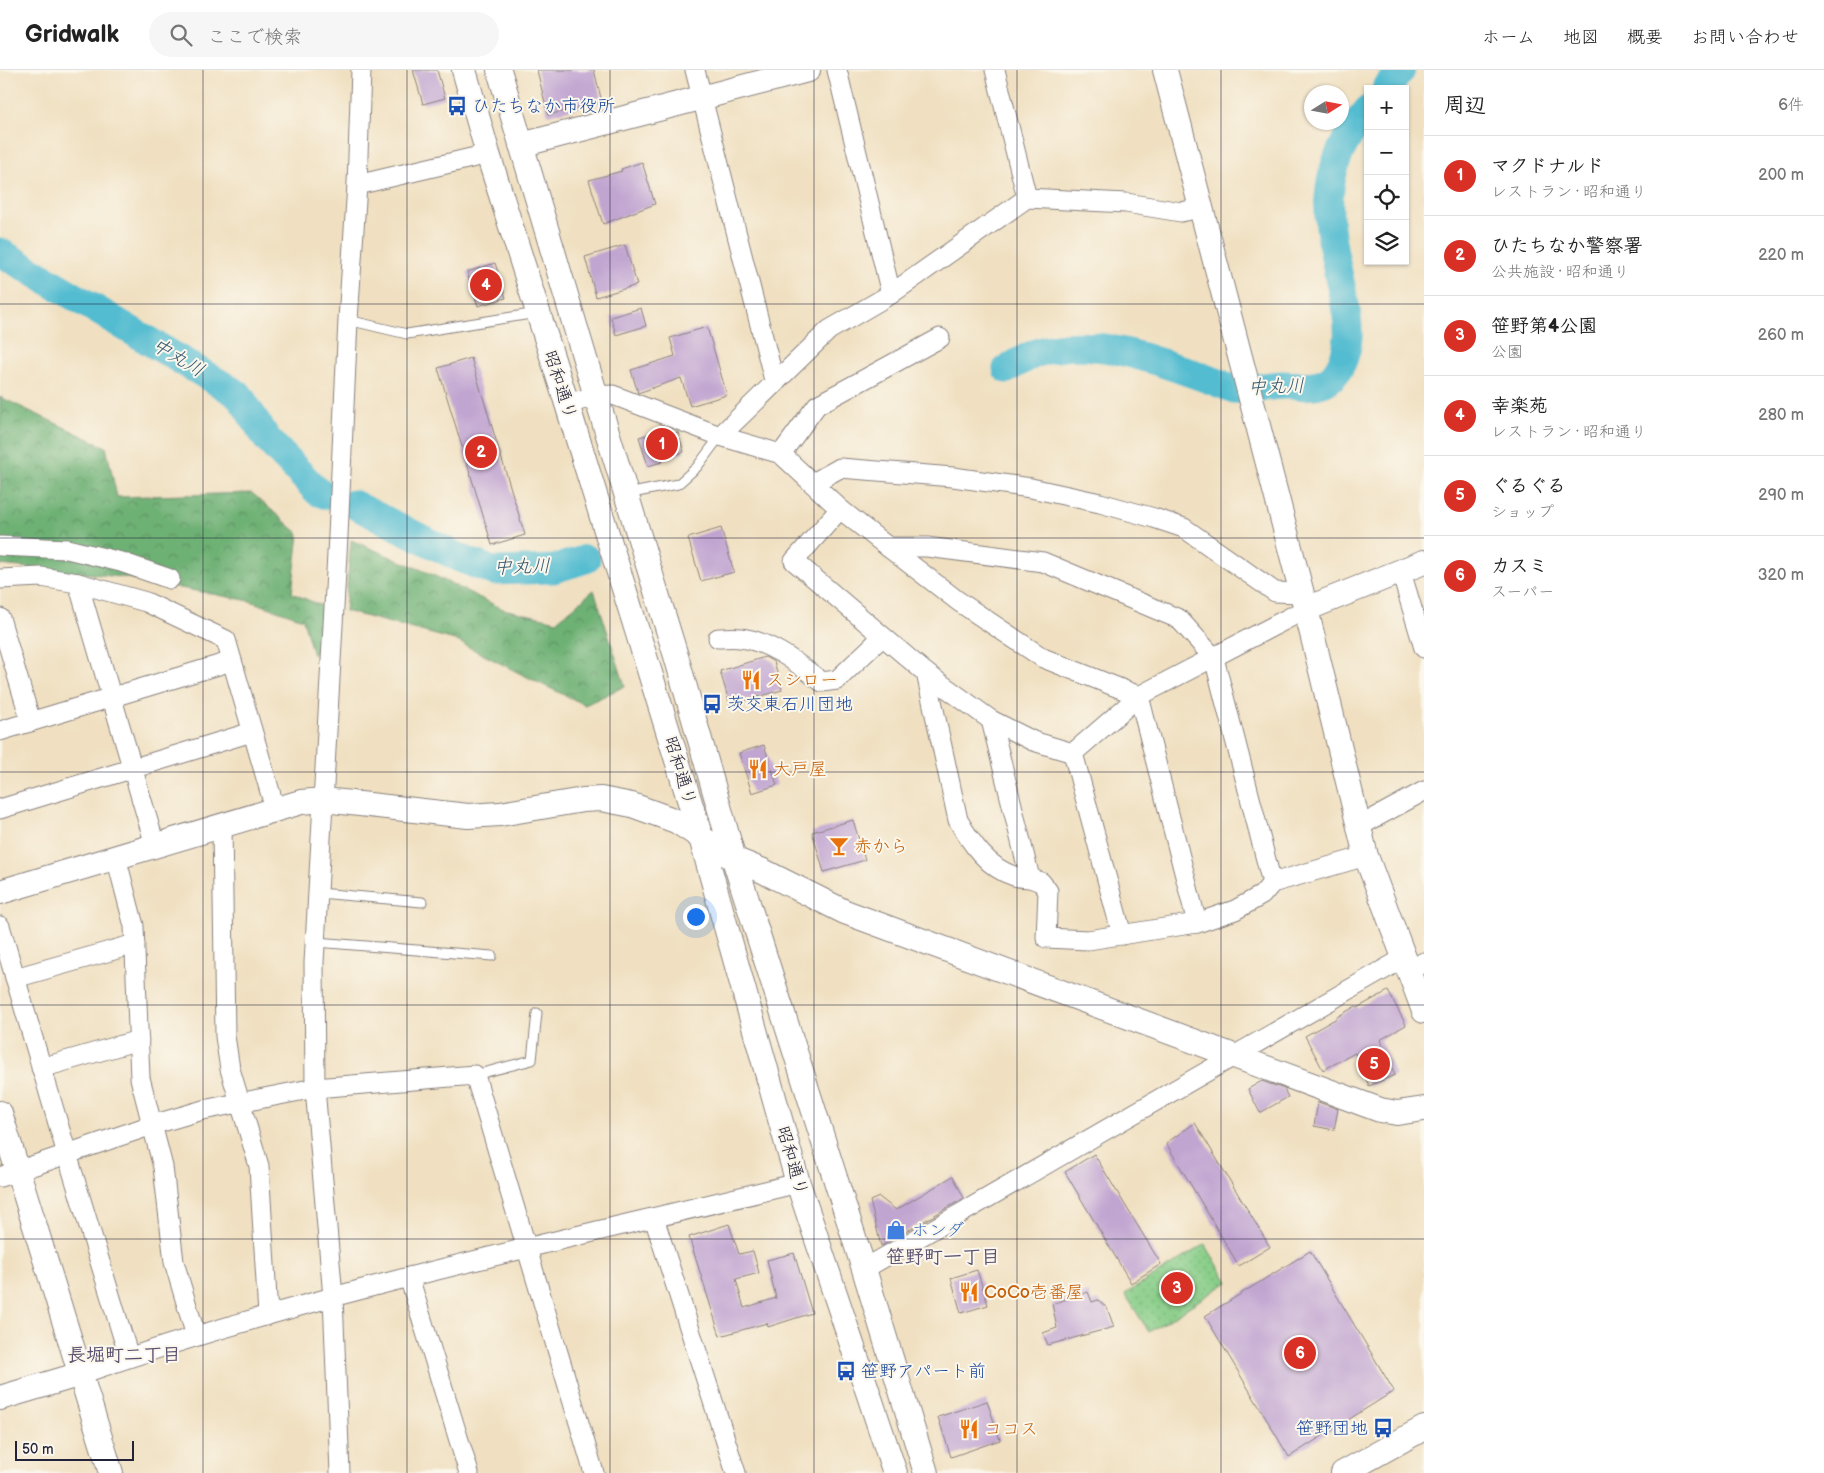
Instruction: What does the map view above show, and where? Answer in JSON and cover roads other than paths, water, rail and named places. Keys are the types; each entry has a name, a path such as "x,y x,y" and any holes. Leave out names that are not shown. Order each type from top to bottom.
{"street":[{"path":"340,1473 333,1297 315,1088 316,942 348,320 357,185 361,70"},
{"name":"昭和通り","path":"464,70 537,313 567,404 701,838 798,1183 895,1473"},
{"name":"昭和通り","path":"499,70 734,859 864,1268 926,1473"},
{"path":"696,70 774,384"},
{"path":"521,145 702,96 808,70"},
{"path":"837,70 891,294"},
{"path":"995,70 1027,198"},
{"path":"1165,70 1303,601 1358,827 1366,856 1412,963 1424,1011"},
{"path":"357,185 488,154"},
{"path":"720,436 829,330 891,294 1027,198 1126,203 1181,212 1201,208"},
{"path":"781,454 817,405 940,338"},
{"path":"567,404 596,396 613,395 720,436 781,454 840,509 888,547 958,600 1043,658 1139,696"},
{"path":"813,483 840,468 953,477 1031,488 1100,503 1184,528 1275,592 1303,601"},
{"path":"840,509 794,561 926,673 992,720 1033,741 1074,753"},
{"path":"0,546 67,549 121,562 170,579"},
{"path":"888,547 927,547 1043,562 1179,619 1214,658 1272,883"},
{"path":"1074,753 1139,696 1214,658 1303,601 1401,572 1424,562"},
{"path":"1401,572 1424,648"},
{"path":"0,579 41,577 78,583 146,602 226,640 274,809"},
{"path":"78,583 155,845"},
{"path":"0,618 31,722"},
{"path":"718,638 742,638 768,647 793,660 822,682 837,680 882,637"},
{"path":"0,731 232,661"},
{"path":"926,673 958,820 969,839 992,864 1014,876 1030,878 1041,882 1048,891 1046,938 1088,940 1197,922 1235,910 1262,895 1272,883 1366,856"},
{"path":"1139,696 1197,922"},
{"path":"992,720 1030,878"},
{"path":"0,808 252,732"},
{"path":"1074,753 1122,935"},
{"path":"1358,827 1424,791"},
{"path":"0,892 301,802 324,800 468,816 500,814 556,803 601,799 632,805 676,821 734,859 761,870 844,912 1380,1110 1397,1113 1424,1109"},
{"path":"222,826 225,1036 230,1069 259,1166 268,1314"},
{"path":"116,857 134,926 140,1078 163,1167 174,1262 196,1336"},
{"path":"0,926 128,1357"},
{"path":"15,978 135,944"},
{"path":"864,1268 1234,1055 1412,963"},
{"path":"41,1068 139,1040"},
{"path":"9,1175 152,1125 203,1110 315,1088 475,1075 594,1473"},
{"path":"0,1113 9,1175 81,1374 111,1473"},
{"path":"0,1398 268,1314 527,1248 798,1183"},
{"path":"654,1218 736,1473"},
{"path":"410,1277 469,1473"},
{"path":"1343,1473 1424,1428"}],"lane":[{"path":"348,320 407,334 537,313"},
{"path":"626,494 678,484 697,467 720,436"},
{"path":"319,893 422,902"},
{"path":"316,942 492,956"},
{"path":"475,1075 532,1060 537,1013"}],"waterway":[{"name":"中丸川","path":"1389,85 1401,70"},
{"name":"中丸川","path":"1007,369 1037,353 1058,348 1081,346 1126,352 1234,389 1278,385 1310,386 1330,379 1342,363 1348,332 1348,321 1331,235 1330,185 1336,162 1346,140 1364,115"},
{"name":"中丸川","path":"0,252 239,395 267,439 318,492 327,495"},
{"name":"中丸川","path":"353,504 462,559 493,571 554,569 586,559"}],"place":[{"name":"ひたちなか市役所","path":"457,106"},
{"name":"幸楽苑","path":"486,285"},
{"name":"マクドナルド","path":"662,444"},
{"name":"ひたちなか警察署","path":"481,452"},
{"name":"スシロー","path":"751,680"},
{"name":"茨交東石川団地","path":"712,704"},
{"name":"大戸屋","path":"758,769"},
{"name":"赤から","path":"839,846"},
{"name":"ぐるぐる","path":"1374,1064"},
{"name":"ホンダ","path":"896,1230"},
{"name":"笹野第4公園","path":"1177,1288"},
{"name":"CoCo壱番屋","path":"969,1292"},
{"name":"カスミ","path":"1300,1353"},
{"name":"笹野アパート前","path":"846,1371"},
{"name":"笹野団地","path":"1383,1428"},
{"name":"ココス","path":"969,1429"}],"district":[{"name":"笹野町一丁目","path":"943,1257"},
{"name":"長堀町二丁目","path":"124,1355"}]}
